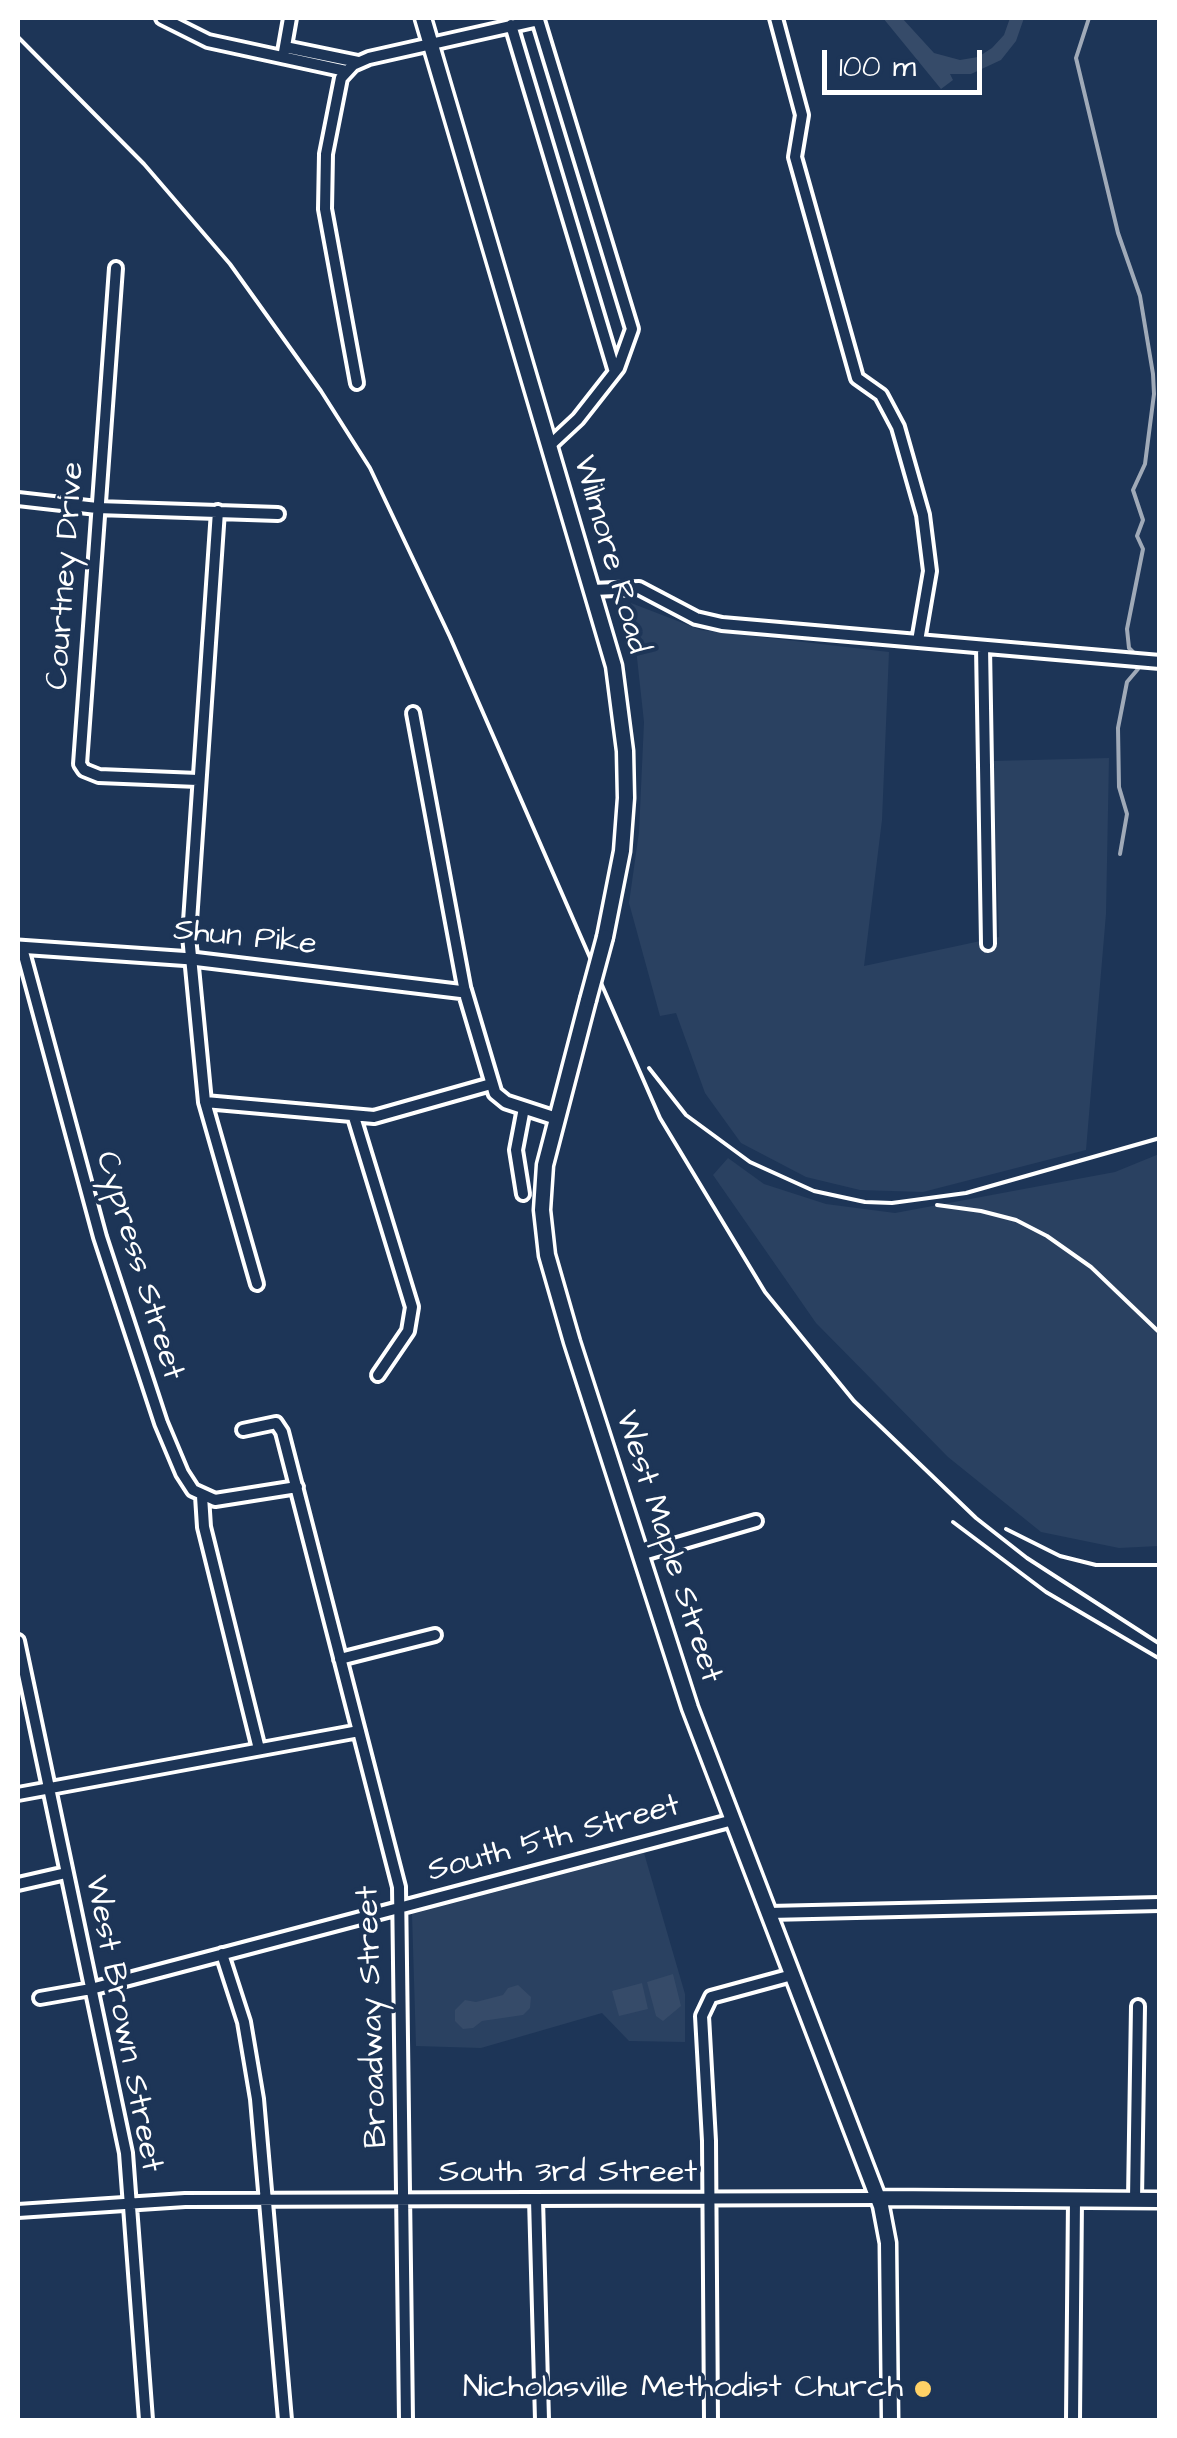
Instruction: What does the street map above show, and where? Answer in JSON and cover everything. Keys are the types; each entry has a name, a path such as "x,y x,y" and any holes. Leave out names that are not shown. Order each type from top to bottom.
{"main road":[{"name":"Wilmore Road","path":"423,18 614,666 625,750 622,851 605,937 555,1118"},
{"name":"West Maple Street","path":"555,1118 543,1188 547,1255 572,1342 690,1708 878,2198 888,2243 890,2420"},
{"path":"878,2198 1160,2200"}],"street":[{"path":"162,18 208,41 359,62"},
{"path":"284,52 290,18"},
{"path":"776,18 802,115 795,157 857,378 881,395 898,426 923,515 930,570 918,641"},
{"path":"357,383 330,244 323,176 338,87 346,71 359,62 537,19 632,329 616,372 549,446"},
{"path":"510,25 616,372"},
{"path":"284,52 346,71"},
{"name":"Courtney Drive","path":"116,268 80,764 99,776 198,780"},
{"path":"18,499 96,508 278,514"},
{"path":"218,512 190,936 205,1102 257,1284"},
{"path":"593,590 639,588 696,618 722,624 1160,662"},
{"path":"982,646 988,944"},
{"path":"413,713 465,992 491,1084 500,1098 555,1118"},
{"name":"Shun Pike","path":"20,947 192,959 465,992"},
{"name":"Cypress Street","path":"20,947 80,1168 126,1318 172,1451 188,1482 202,1496"},
{"path":"205,1102 354,1117 396,1114 491,1084"},
{"path":"522,1194 516,1150 524,1108"},
{"path":"354,1117 412,1307 408,1331 378,1376"},
{"name":"Broadway Street","path":"243,1430 276,1423 282,1432 402,1906 406,2420"},
{"path":"259,1749 204,1527 202,1496 223,1500 297,1487"},
{"path":"640,1555 756,1521"},
{"path":"340,1659 435,1635"},
{"name":"West Brown Street","path":"18,1641 123,2140 146,2420"},
{"path":"18,1794 359,1731"},
{"name":"South 5th Street","path":"40,1998 91,1989 732,1820"},
{"path":"18,1884 66,1874"},
{"path":"769,1914 1160,1904"},
{"path":"222,1954 250,2047 286,2420"},
{"path":"711,2420 709,2199 702,2024 712,1996 792,1975"},
{"path":"1135,2199 1138,2006"},
{"name":"South 3rd Street","path":"18,2211 130,2202 878,2198"},
{"path":"1073,2420 1075,2198"},
{"path":"536,2199 542,2420"}],"shaded area":[{"path":"883,18 902,18 934,53 960,60 978,57 992,48 1004,35 1010,18 1024,18 1016,41 1001,60 971,74 950,74 953,80 941,89"},
{"path":"631,603 701,630 889,652 882,820 864,966 999,937 993,761 1109,758 1106,914 1086,1150 923,1192 860,1190 806,1177 741,1143 705,1093 676,1013 660,1016 629,903 639,832 644,722"},
{"path":"1159,1154 1159,1546 1119,1548 1041,1532 948,1457 816,1323 713,1175 728,1158 764,1184 826,1204 895,1213 1115,1172"},
{"path":"644,1853 685,1994 685,2042 629,2041 602,2013 481,2048 416,2046 412,1914"},
{"path":"673,1974 681,2006 663,2021 656,2016 647,1982"},
{"path":"642,1983 648,2009 619,2016 612,1991"},
{"path":"518,1985 531,1997 530,2008 523,2015 482,2021 463,2029 455,2021 455,2010 465,2000 476,2002 503,1995 508,1988"}],"waterway":[{"path":"1089,18 1076,58 1118,233 1140,296 1153,374 1145,464 1133,490 1143,520 1137,536 1143,549 1127,629 1129,648 1134,653"},
{"path":"1120,854 1127,814 1119,787 1118,728 1127,682 1138,669"}],"railway":[{"path":"18,37 144,164 230,264 321,391 370,468 450,637 660,1118 765,1292 854,1401 976,1518 1027,1558 1160,1644"},
{"path":"649,1068 686,1115 750,1162 814,1191 865,1202 892,1203 966,1193 1160,1138"},
{"path":"937,1205 1016,1220 1047,1236 1091,1267 1160,1333"},
{"path":"953,1522 1046,1592 1160,1659"},
{"path":"1006,1529 1060,1556 1096,1565 1160,1565"}],"place":[{"name":"Nicholasville Methodist Church","path":"923,2389"}]}
